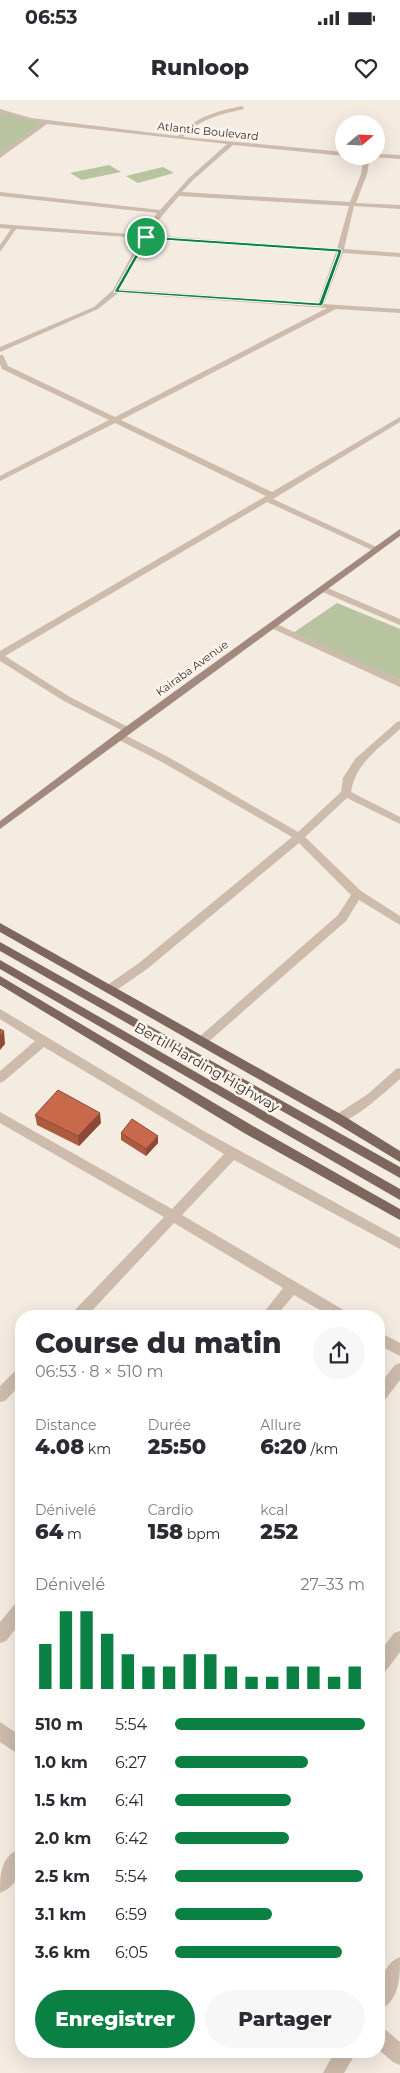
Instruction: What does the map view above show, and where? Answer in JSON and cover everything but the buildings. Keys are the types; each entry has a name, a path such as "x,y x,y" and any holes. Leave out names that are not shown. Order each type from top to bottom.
{"main road":[{"path":"0,927 339,1119 400,1157"},
{"name":"Bertil Harding Highway","path":"0,946 400,1173"},
{"name":"Bertil Harding Highway","path":"0,964 400,1195"},
{"path":"0,980 121,1055 296,1159 400,1214"}],"street":[{"path":"178,138 186,129 204,117 242,108"},
{"name":"Atlantic Boulevard","path":"0,111 31,120 46,122 178,138 335,153"},
{"path":"0,156 46,122"},
{"path":"8,142 16,143"},
{"path":"0,350 96,308 116,291 153,222 191,179 232,143"},
{"path":"385,156 400,156"},
{"path":"321,304 340,251 352,204 366,165"},
{"path":"0,194 162,212"},
{"path":"178,194 400,207"},
{"path":"0,226 400,255"},
{"path":"0,250 14,228"},
{"path":"116,291 400,311"},
{"path":"0,478 117,420 336,306"},
{"path":"0,357 3,367 117,420 377,549"},
{"path":"400,419 0,656 166,760 299,837 357,894 400,921"},
{"name":"Kairaba Avenue","path":"0,826 123,733 400,532"},
{"path":"323,589 400,622"},
{"path":"272,625 400,684"},
{"path":"110,989 143,966 299,837 346,793 348,778 359,761 400,724"},
{"path":"346,793 400,821"},
{"path":"202,1041 342,918 357,894"},
{"path":"0,1013 43,1041 232,1154 400,1244"},
{"path":"0,1078 43,1041"},
{"path":"339,1119 372,1097 400,1072"},
{"path":"0,1117 174,1216 332,1310"},
{"path":"84,1310 232,1154"},
{"path":"273,1310 292,1287"},
{"path":"385,1341 400,1350"},
{"path":"385,1388 400,1369"},
{"path":"0,1396 15,1380"},
{"path":"0,1635 15,1617"},
{"path":"385,1658 400,1639"},
{"path":"0,1731 15,1742"},
{"path":"0,1884 15,1865"},
{"path":"385,1990 400,1966"},
{"path":"385,2042 400,2055"},
{"path":"333,2073 343,2058"}],"green space":[{"path":"0,111 46,122 0,156"},
{"path":"109,165 121,172 82,180 70,173"},
{"path":"163,167 174,173 138,183 126,176"},
{"path":"337,603 400,629 400,680 293,633"}],"route":[{"path":"146,237 211,242 340,251 321,304 116,291 146,237"}]}
